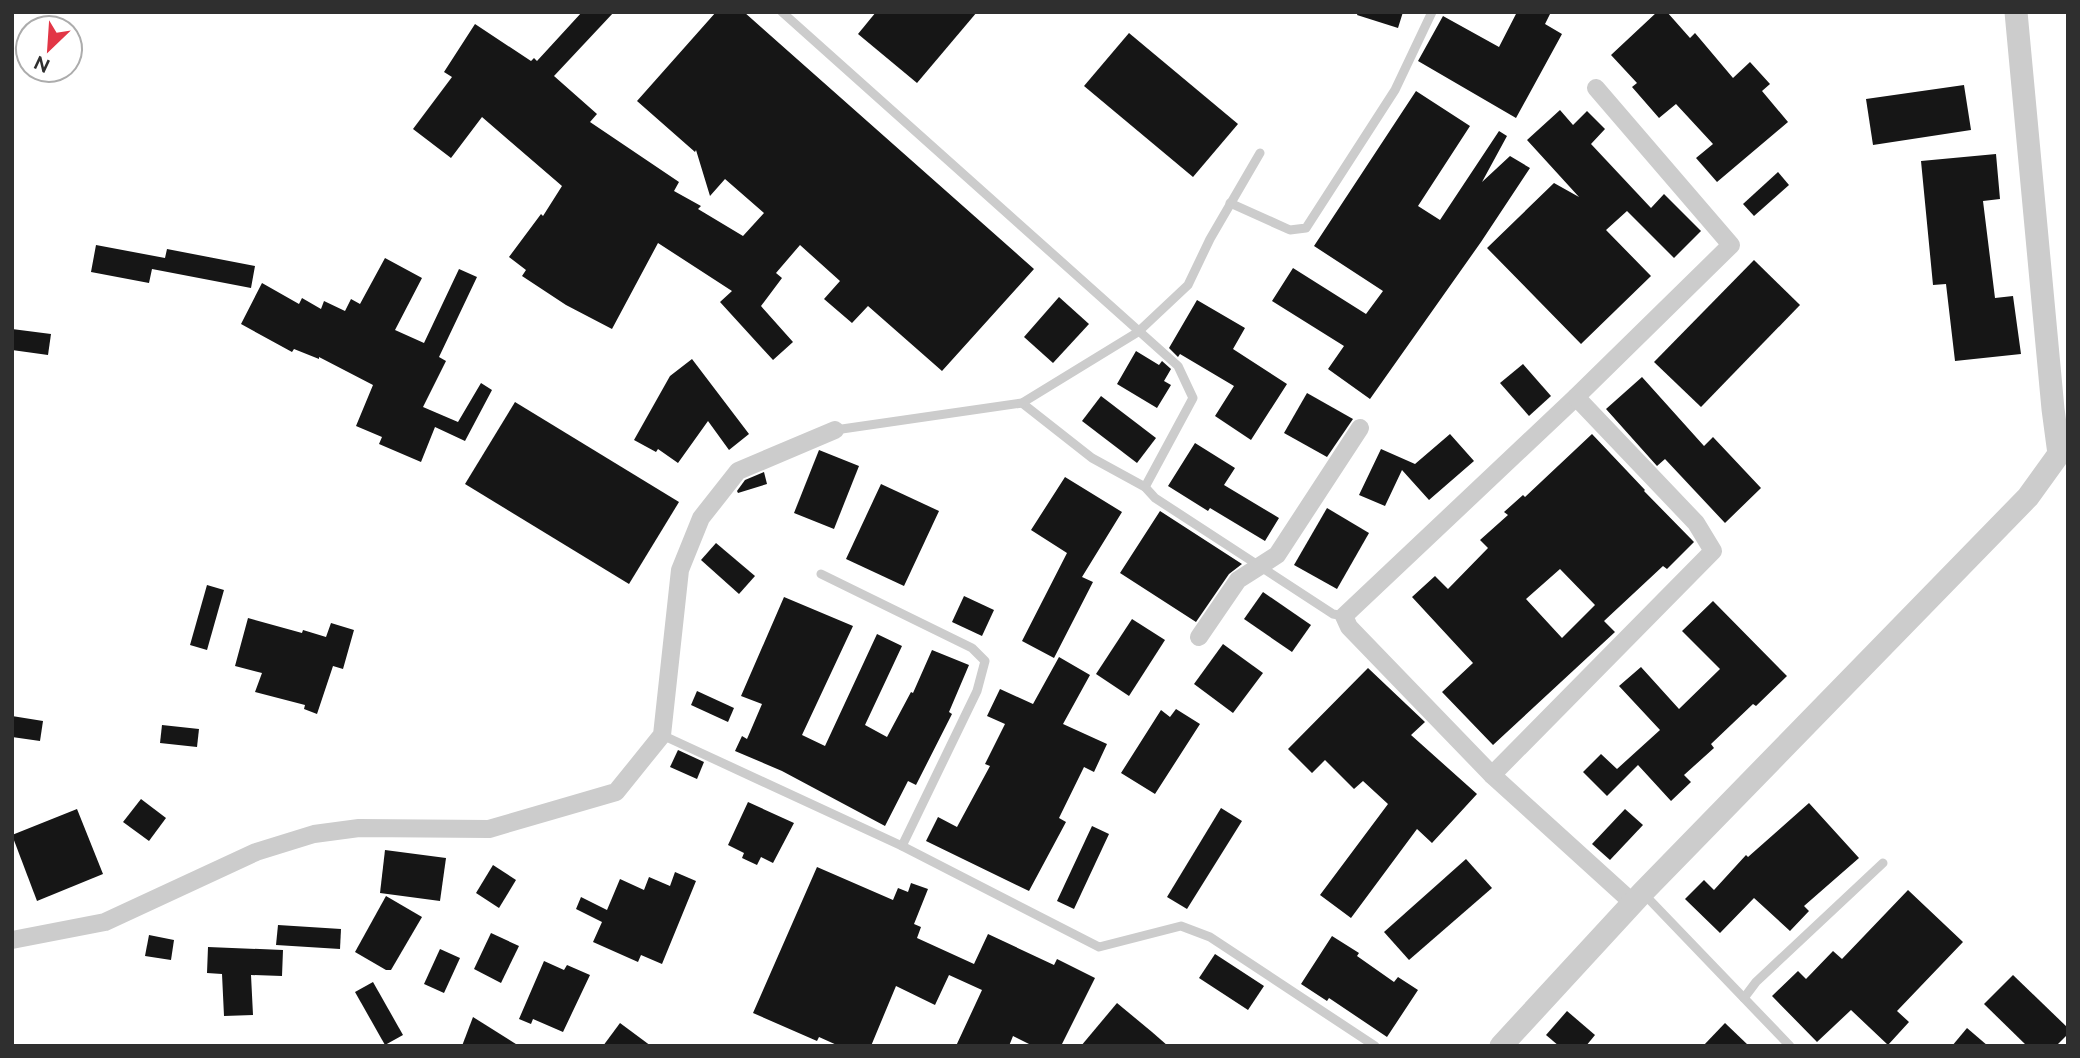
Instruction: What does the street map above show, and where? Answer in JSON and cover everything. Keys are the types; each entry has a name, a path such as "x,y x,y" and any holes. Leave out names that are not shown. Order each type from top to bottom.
{"street":[{"path":"1501,1046 1638,898 2028,497 2059,454 2051,395 2016,12"},
{"path":"1596,88 1731,245 1576,397 1344,616 1349,627 1492,775 1638,898"},
{"path":"1492,775 1713,551 1696,523 1576,397"},
{"path":"1199,637 1238,580 1277,555 1360,428"},
{"path":"12,940 105,922 256,852 314,834 359,828 489,829 617,792 662,735 680,570 701,518 738,471 835,430"}],"lane":[{"path":"782,12 1178,366 1193,398 1145,487"},
{"path":"1230,203 1290,230 1306,228 1395,90 1432,12"},
{"path":"835,430 1022,404 1139,332 1188,285 1210,239 1260,153"},
{"path":"1022,404 1091,457 1145,487 1155,498 1333,614 1344,616"},
{"path":"821,574 972,648 985,661 977,691 902,846"},
{"path":"662,735 902,846 1099,947 1181,926 1210,937 1375,1046"},
{"path":"1744,998 1756,982 1884,863"},
{"path":"1638,898 1744,998 1790,1046"}],"building":[{"path":"582,12 614,12 554,76 597,114 590,122 679,182 674,191 701,206 698,209 743,236 764,213 725,179 710,196 696,150 695,152 637,101 716,12 744,12 1034,269 942,371 868,306 852,323 824,299 840,281 800,245 776,273 782,278 761,306 793,342 773,360 720,302 732,291 658,243 612,329 566,305 522,276 526,270 509,257 541,214 543,216 562,186 482,117 451,158 413,129 452,77 444,72 475,24 531,61 534,58 537,61"},
{"path":"876,12 977,12 917,83 858,34"},
{"path":"1358,12 1403,12 1398,28 1357,15"},
{"path":"1517,12 1551,12 1545,24 1562,34 1516,118 1418,61 1443,16 1499,47"},
{"path":"1657,12 1667,12 1690,38 1695,33 1733,78 1750,62 1770,84 1762,91 1788,122 1717,182 1696,158 1713,144 1676,104 1659,118 1632,87 1637,83 1611,55"},
{"path":"1129,33 1238,124 1193,177 1084,86"},
{"path":"1964,85 1971,130 1873,145 1866,99"},
{"path":"1416,91 1470,126 1418,206 1440,220 1499,131 1507,136 1482,182 1510,156 1530,168 1370,399 1328,369 1344,346 1272,301 1293,268 1366,314 1383,291 1314,246"},
{"path":"1560,110 1573,125 1587,111 1605,129 1591,144 1651,208 1664,194 1701,231 1674,258 1627,211 1606,230 1651,276 1581,344 1487,248 1554,183 1579,197 1527,140"},
{"path":"1996,154 2000,199 1983,201 1995,298 2013,296 2021,354 1955,361 1946,284 1933,285 1921,161"},
{"path":"1778,172 1789,185 1754,216 1743,204"},
{"path":"96,245 165,258 167,249 255,266 251,288 152,269 149,283 91,272"},
{"path":"385,258 422,278 395,330 424,343 459,269 477,277 439,357 446,361 423,407 458,422 481,383 492,390 465,441 435,427 421,462 379,444 382,437 356,426 373,385 319,357 294,349 292,352 241,324 262,283 299,304 302,298 321,309 324,301 345,311 351,299 360,304"},
{"path":"1754,260 1800,305 1701,407 1654,362"},
{"path":"1059,297 1089,324 1053,363 1024,337"},
{"path":"1197,300 1245,328 1233,349 1287,384 1251,440 1215,416 1234,386 1180,354 1178,357 1169,348"},
{"path":"12,329 51,334 48,355 12,350"},
{"path":"1136,351 1159,365 1162,361 1171,369 1164,381 1171,385 1157,408 1117,384"},
{"path":"692,359 749,434 729,450 708,421 678,463 658,449 656,452 634,440 670,376"},
{"path":"1523,364 1551,396 1529,416 1500,383"},
{"path":"1642,377 1704,446 1713,437 1761,488 1725,523 1665,459 1657,466 1606,409"},
{"path":"1307,393 1353,419 1327,457 1284,433"},
{"path":"1101,396 1156,438 1137,463 1082,421"},
{"path":"515,402 679,502 629,584 465,484"},
{"path":"1450,434 1474,461 1429,500 1402,470 1385,506 1359,495 1381,449 1415,464"},
{"path":"1592,434 1694,542 1667,569 1663,566 1604,621 1615,632 1493,745 1442,692 1473,663 1412,597 1435,576 1448,589 1488,548 1480,540 1508,515 1504,512 1523,495 1525,497","holes":["1560,569 1595,605 1562,638 1526,599"]},
{"path":"1195,443 1235,468 1224,485 1279,518 1265,541 1168,486"},
{"path":"819,450 859,466 834,529 794,513"},
{"path":"764,472 767,484 738,493 745,480"},
{"path":"1065,477 1122,512 1082,577 1093,582 1054,658 1022,641 1067,553 1031,530"},
{"path":"881,484 939,511 904,586 846,559"},
{"path":"1327,508 1369,533 1337,589 1294,565"},
{"path":"1160,511 1242,564 1229,574 1196,622 1120,573"},
{"path":"716,543 755,576 739,594 701,560"},
{"path":"207,585 224,590 207,650 190,645"},
{"path":"1263,592 1311,625 1292,652 1244,619"},
{"path":"964,596 994,610 982,636 952,622"},
{"path":"784,597 853,626 802,735 825,746 877,634 902,646 865,725 887,737 911,692 913,693 932,650 969,665 949,712 952,714 916,785 908,781 885,826 782,771 735,751 742,736 747,739 762,704 741,696"},
{"path":"1713,601 1787,676 1711,744 1714,748 1684,775 1691,782 1671,801 1638,765 1607,796 1583,772 1601,754 1617,769 1660,730 1619,686 1641,667 1679,709 1720,669 1682,631"},
{"path":"248,618 326,637 331,623 354,630 343,669 333,666 317,714 304,709 305,705 255,692 262,673 235,666"},
{"path":"1132,619 1165,640 1129,696 1096,674"},
{"path":"1223,644 1263,673 1233,713 1194,684"},
{"path":"1059,657 1090,675 1063,724 1107,744 1094,772 1084,767 1059,818 1066,822 1029,891 926,841 938,817 957,827 990,766 985,764 1005,724 987,716 1000,689 1033,704"},
{"path":"1368,668 1425,722 1411,735 1477,794 1432,843 1417,829 1351,918 1320,895 1388,804 1363,781 1354,789 1325,760 1312,773 1288,749"},
{"path":"697,691 734,708 728,722 691,705"},
{"path":"1176,709 1200,724 1155,794 1121,773 1161,710 1170,717"},
{"path":"12,716 43,721 40,741 12,737"},
{"path":"162,725 199,729 197,747 160,743"},
{"path":"678,750 704,762 697,779 670,767"},
{"path":"141,799 166,818 149,841 123,822"},
{"path":"748,802 794,823 773,863 761,857 757,865 742,858 744,853 728,845"},
{"path":"1809,803 1859,858 1804,906 1809,911 1790,931 1754,898 1720,933 1685,899 1704,880 1714,890 1746,855 1748,857"},
{"path":"1221,808 1242,821 1187,909 1167,897"},
{"path":"77,809 103,874 37,901 12,835"},
{"path":"1625,809 1643,825 1610,860 1592,844"},
{"path":"1092,826 1109,834 1074,909 1057,901"},
{"path":"385,850 446,858 440,901 380,893"},
{"path":"1466,859 1492,888 1409,960 1384,932"},
{"path":"493,865 516,880 499,908 476,893"},
{"path":"817,867 893,900 898,888 908,892 911,883 928,889 914,924 921,927 917,938 974,964 988,934 1054,965 1057,959 1095,978 1061,1046 1033,1046 1013,1036 1009,1046 956,1046 982,990 949,975 935,1005 896,986 871,1046 839,1046 819,1037 817,1041 753,1013"},
{"path":"675,872 696,881 662,964 641,955 638,962 593,942 602,922 576,909 581,897 607,910 620,879 644,890 649,877 670,886"},
{"path":"1908,890 1963,942 1897,1011 1909,1022 1888,1045 1851,1010 1817,1042 1772,996 1798,971 1806,979 1833,951 1842,959"},
{"path":"386,896 422,917 391,970 386,970 355,952"},
{"path":"278,925 341,929 340,949 276,945"},
{"path":"491,933 519,946 501,983 474,969"},
{"path":"149,935 174,940 171,960 145,956"},
{"path":"1332,936 1359,953 1357,956 1394,982 1398,977 1418,990 1387,1037 1329,998 1327,1001 1301,984"},
{"path":"208,947 283,950 282,976 251,975 253,1015 224,1016 222,974 207,973"},
{"path":"440,949 460,958 444,993 424,984"},
{"path":"1215,954 1264,986 1248,1010 1199,978"},
{"path":"544,961 564,970 567,965 590,975 563,1032 533,1019 531,1024 519,1019"},
{"path":"2013,975 2068,1028 2068,1034 2056,1046 2027,1046 1984,1004"},
{"path":"373,982 403,1035 385,1045 355,992"},
{"path":"1117,1003 1152,1032 1168,1046 1081,1046"},
{"path":"1567,1011 1595,1035 1586,1046 1559,1046 1546,1035"},
{"path":"473,1017 519,1046 462,1046"},
{"path":"620,1023 651,1046 603,1046"},
{"path":"1725,1023 1749,1046 1703,1046"},
{"path":"1967,1028 1988,1046 1952,1046"}]}
